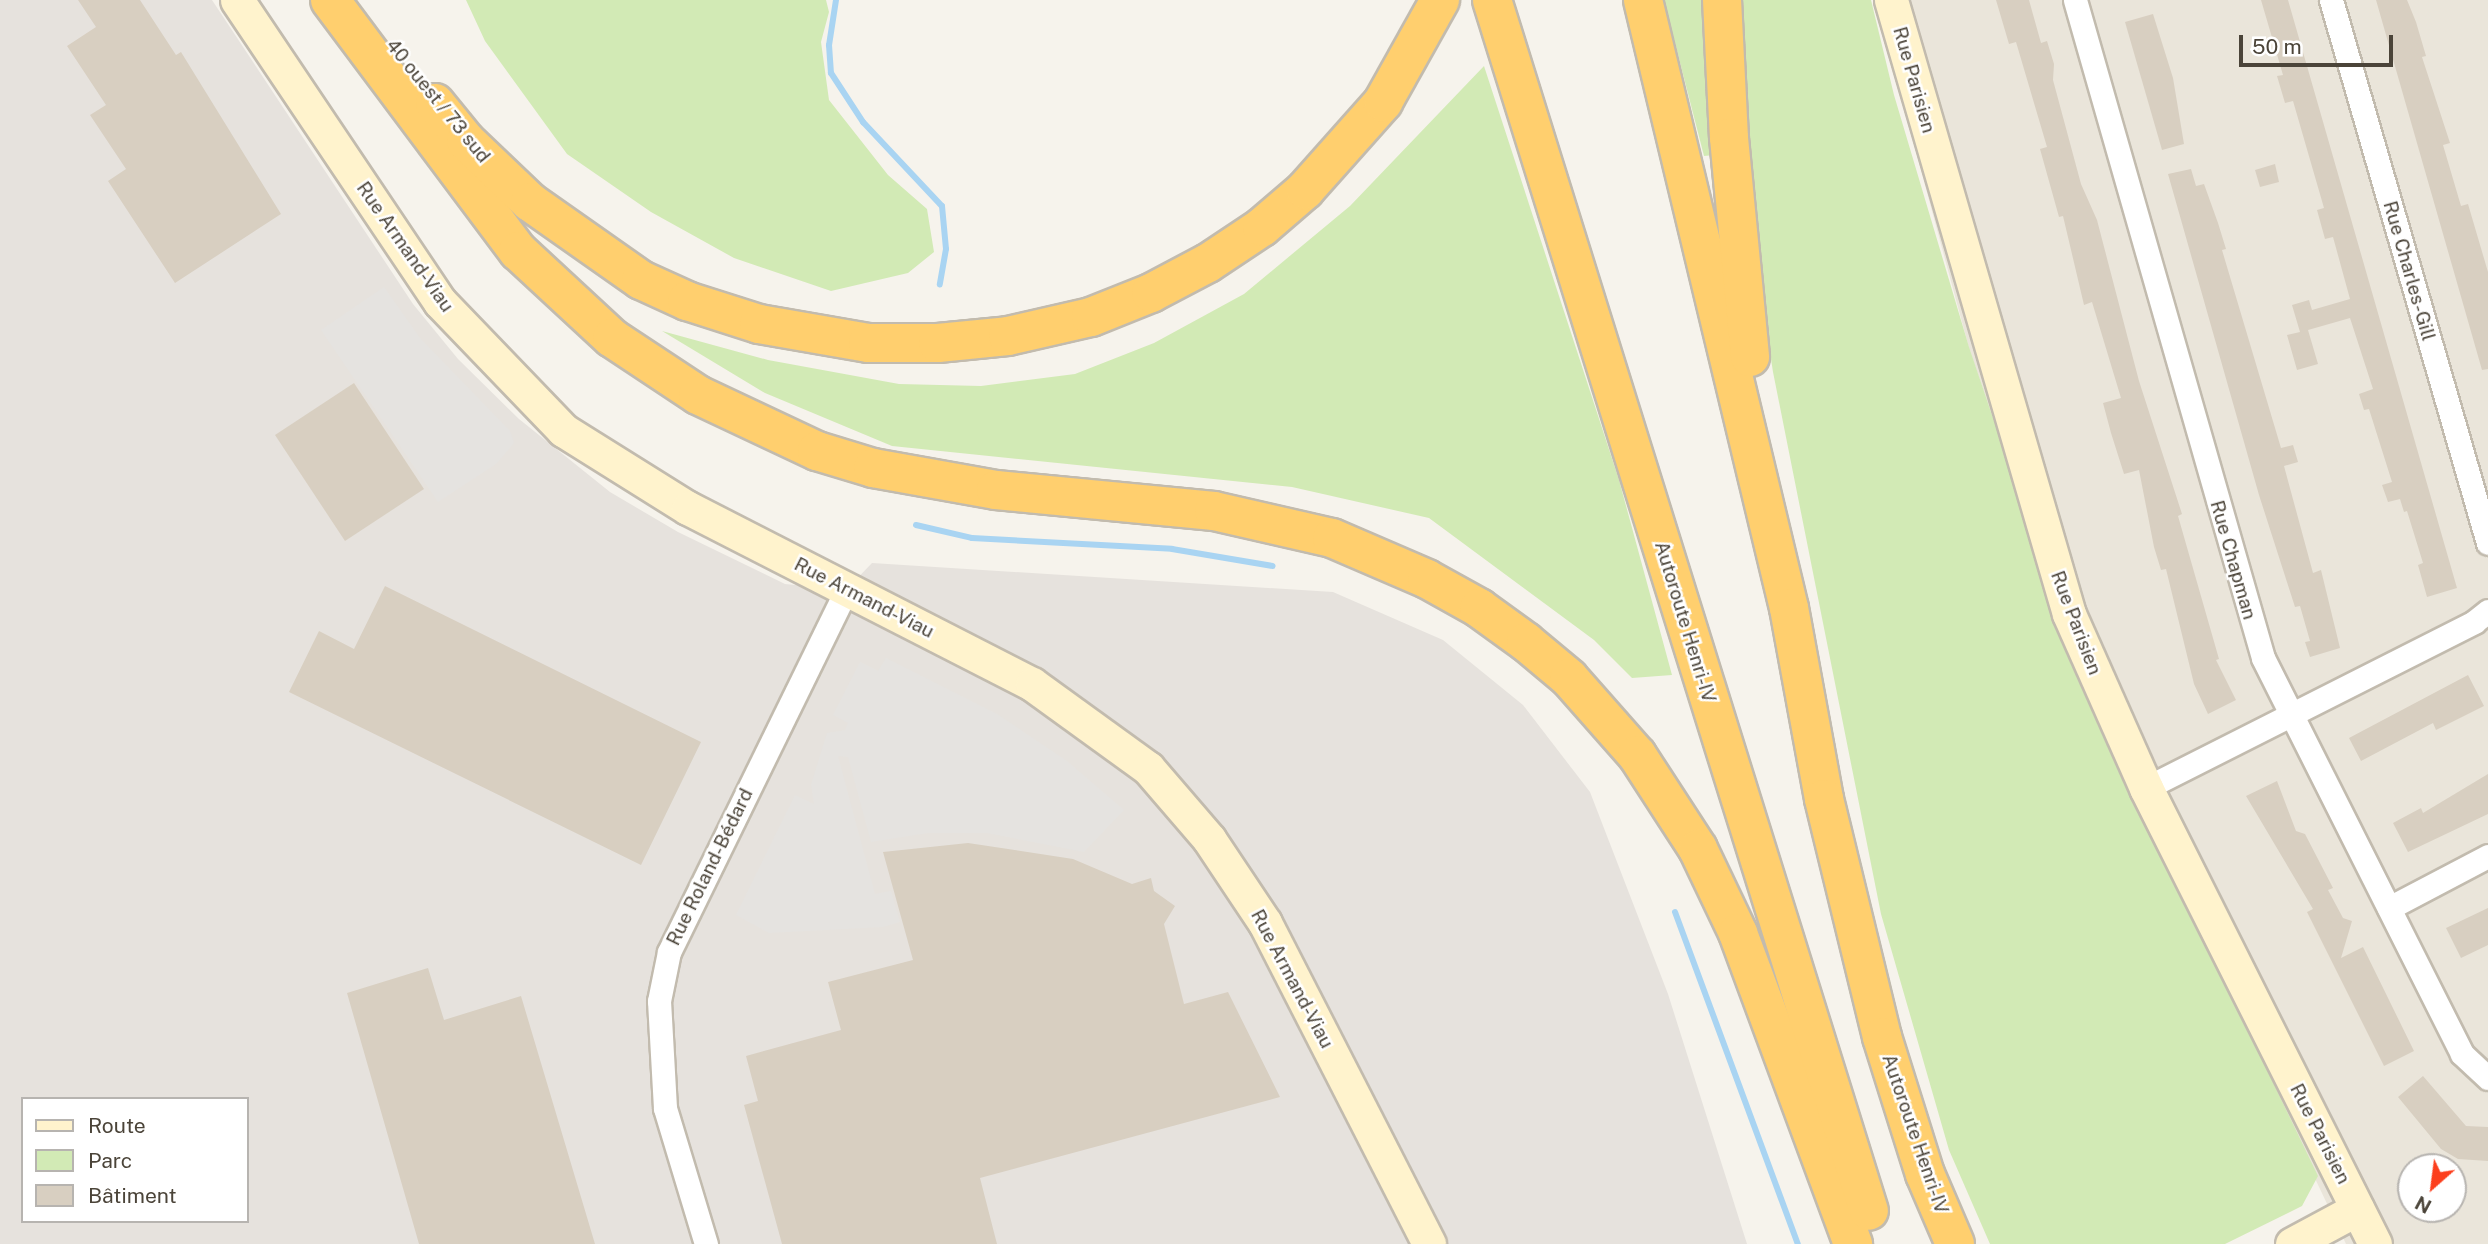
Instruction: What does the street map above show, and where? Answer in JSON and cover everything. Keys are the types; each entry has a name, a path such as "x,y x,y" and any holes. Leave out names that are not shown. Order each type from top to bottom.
{"highway":[{"path":"330,0 519,251 612,338 698,395 817,451 911,476 996,490 1214,511 1332,538 1427,579 1479,607 1525,642 1569,678 1637,755 1698,849 1738,933 1853,1244"},
{"name":"40 ouest / 73 sud","path":"358,0 466,141 530,202 601,255 687,301 759,324 868,343 938,343 1049,328 1151,293 1208,264 1262,227 1338,155 1382,102 1440,0"},
{"name":"Autoroute Henri-IV","path":"1492,0 1811,1036 1880,1244"},
{"name":"Autoroute Henri-IV","path":"1643,0 1789,608 1824,799 1882,1038 1925,1174 1955,1244"},
{"path":"1722,0 1746,328 1789,608"}],"street":[{"name":"Rue Armand-Viau","path":"237,0 440,302 554,422 688,508 1032,684 1148,768 1209,839 1265,923 1429,1244"},
{"name":"Rue Parisien","path":"1891,0 2069,614 2146,788 2375,1244"},
{"name":"Rue Chapman","path":"2075,0 2253,631 2263,658 2462,1054 2488,1078"},
{"name":"Rue Charles-Gill","path":"2331,0 2488,543"},
{"name":"Rue Roland-Bédard","path":"706,1244 665,1108 659,1001 669,952 846,590"},
{"path":"2146,788 2474,622 2488,611"},
{"path":"2389,908 2488,856"},
{"path":"2292,1244 2357,1209"}],"shaded area":[{"path":"0,0 212,0 413,304 458,359 519,419 610,492 678,532 785,584 846,590 872,563 1333,592 1443,640 1523,705 1590,792 1668,994 1747,1244 0,1244"},
{"path":"1875,0 2488,0 2488,1244 2346,1244 2087,696 1969,348"},
{"path":"384,287 420,338 510,431 514,443 496,464 438,502 321,330"},
{"path":"886,658 997,714 1067,761 1124,810 1084,852 987,833 928,833 871,842 848,757 838,756 875,894 891,891 900,922 883,927 769,933 736,915 795,795 814,804 811,785 827,733 845,730 848,723 833,715 860,662 878,671"}],"green space":[{"path":"466,0 826,0 829,12 821,42 829,100 888,175 927,209 934,252 908,273 831,291 734,258 651,212 567,154 485,41"},
{"path":"1664,0 1704,0 1714,155 1704,156"},
{"path":"1743,0 1871,0 1894,95 1969,347 2087,696 2318,1176 2302,1206 2225,1244 1990,1244 1949,1150 1881,914 1773,372 1738,146"},
{"path":"1484,66 1619,480 1672,675 1632,678 1594,640 1429,518 1292,487 892,446 765,393 662,331 768,360 899,384 981,386 1075,374 1154,343 1244,294 1350,206"}],"building":[{"path":"78,0 140,0 176,55 181,52 281,214 175,283 108,181 126,169 90,115 106,105 67,46 96,27"},
{"path":"1996,0 2029,0 2041,43 2047,41 2054,64 2053,80 2081,184 2097,220 2139,381 2182,514 2178,516 2219,659 2216,660 2236,700 2208,714 2194,684 2166,569 2161,570 2154,547 2139,470 2124,474 2111,433 2103,403 2121,398 2092,302 2084,305 2063,216 2059,217 2040,149 2047,147 2016,42 2009,44"},
{"path":"2261,0 2288,0 2457,588 2427,597 2418,565 2423,563 2407,511 2404,512 2400,499 2388,502 2382,485 2392,482 2369,409 2364,410 2359,394 2373,389 2350,318 2308,330 2318,364 2297,370 2287,335 2300,332 2292,305 2309,300 2312,310 2350,299 2333,237 2325,239 2317,210 2324,208 2293,101 2285,103 2277,76 2283,75"},
{"path":"2376,0 2407,0 2416,22 2426,56 2422,57 2450,143 2443,145 2461,206 2468,204 2488,272 2488,369 2482,370"},
{"path":"2153,14 2173,78 2184,144 2162,150 2125,22"},
{"path":"2275,164 2279,182 2260,187 2255,170"},
{"path":"2191,169 2196,186 2204,184 2218,223 2226,249 2222,250 2281,448 2293,445 2298,462 2284,466 2313,573 2321,570 2340,648 2310,657 2305,642 2310,641 2300,606 2295,607 2259,495 2168,174"},
{"path":"354,383 424,489 345,541 275,435"},
{"path":"385,586 701,742 641,865 289,692 319,631 354,649"},
{"path":"2468,675 2484,706 2436,730 2433,723 2361,761 2349,738"},
{"path":"2488,774 2488,814 2408,852 2393,823 2421,808 2423,813"},
{"path":"2277,781 2296,831 2305,834 2333,888 2328,890 2343,918 2352,921 2341,958 2363,947 2414,1051 2384,1066 2307,912 2313,909 2246,796"},
{"path":"968,843 1073,859 1132,884 1151,878 1154,891 1175,906 1164,924 1184,1004 1228,992 1280,1097 980,1178 997,1244 782,1244 744,1105 758,1101 746,1056 841,1030 828,982 913,960 883,852"},
{"path":"2488,908 2488,945 2461,958 2446,928"},
{"path":"428,968 444,1020 521,996 595,1244 419,1244 347,993"},
{"path":"2423,1076 2466,1126 2488,1127 2488,1161 2467,1160 2467,1153 2448,1153 2441,1149 2398,1097"}],"waterway":[{"path":"836,0 829,45 831,73 863,122 942,206 946,249 940,284"},
{"path":"916,525 972,538 1172,549 1273,566"},
{"path":"1675,912 1798,1244"}]}
